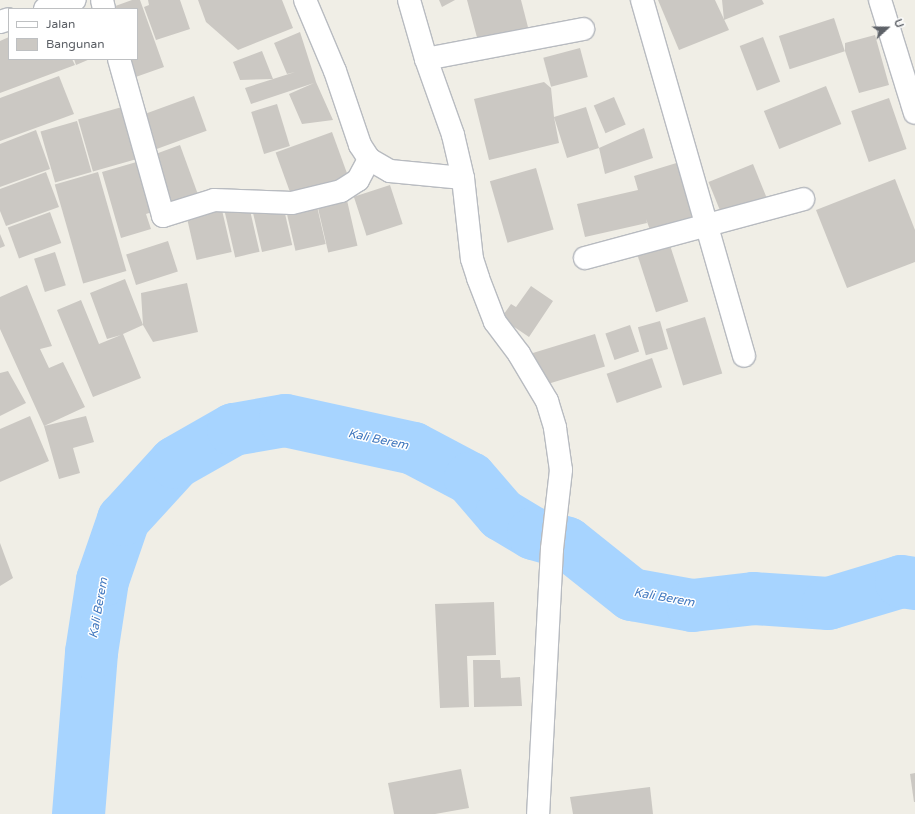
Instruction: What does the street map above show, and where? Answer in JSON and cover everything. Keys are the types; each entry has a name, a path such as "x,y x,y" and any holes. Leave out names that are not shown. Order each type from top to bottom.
{"street":[{"path":"47,8 75,0"},
{"path":"305,0 335,71 360,145 369,159 390,171 464,178"},
{"path":"409,0 426,59 453,135 464,178 472,259 484,295 495,322 519,354 547,401 555,428 561,470 553,539 538,814"},
{"path":"642,0 744,356"},
{"path":"880,0 915,113"},
{"path":"426,59 583,29"},
{"path":"119,60 163,216 214,200 292,203 341,191 358,180 369,159"},
{"path":"585,258 707,227 803,199"}],"building":[{"path":"132,0 140,0 164,67 130,79 124,60 138,60 138,8 110,8"},
{"path":"148,0 180,0 190,29 156,40 144,7 149,5"},
{"path":"198,0 282,0 293,28 238,50 206,22"},
{"path":"439,0 455,0 442,7"},
{"path":"467,0 521,0 529,31 479,45"},
{"path":"658,0 715,0 729,30 679,50"},
{"path":"722,0 762,0 764,4 724,20"},
{"path":"834,18 845,51 790,69 779,36"},
{"path":"300,32 316,82 333,120 302,124 289,94 314,83 251,104 245,88 295,72 287,74 274,43"},
{"path":"875,35 889,85 859,93 845,51 845,43"},
{"path":"8,37 8,60 72,60 75,65 0,93 0,41"},
{"path":"763,37 780,82 757,91 740,46"},
{"path":"580,48 588,77 551,87 543,58"},
{"path":"262,51 273,79 240,80 233,62"},
{"path":"74,60 88,60 76,65"},
{"path":"59,76 74,114 0,141 0,98"},
{"path":"544,82 551,88 554,117 559,143 489,160 474,99"},
{"path":"826,86 841,124 779,149 764,111"},
{"path":"194,96 207,131 151,151 139,116"},
{"path":"614,97 626,125 605,133 594,106"},
{"path":"889,98 907,149 869,162 851,111"},
{"path":"277,104 290,146 264,154 251,112"},
{"path":"129,105 144,157 93,172 78,120"},
{"path":"586,107 599,148 567,158 554,117"},
{"path":"77,121 92,172 55,182 40,131"},
{"path":"644,128 653,158 605,174 599,148"},
{"path":"36,130 50,169 0,187 0,144"},
{"path":"332,132 349,180 293,200 276,153"},
{"path":"180,145 200,200 168,212 148,157"},
{"path":"140,161 155,211 146,214 151,229 121,238 102,172"},
{"path":"683,161 699,216 650,230 646,219 647,223 585,237 577,204 638,190 634,176"},
{"path":"753,164 768,201 723,219 708,182"},
{"path":"536,168 554,230 508,243 490,181"},
{"path":"46,172 59,207 6,226 0,211 0,189"},
{"path":"98,172 126,271 83,283 55,184"},
{"path":"895,179 915,230 915,262 847,288 816,210"},
{"path":"390,185 403,224 367,236 354,197"},
{"path":"346,196 357,246 328,252 317,203"},
{"path":"316,202 326,244 295,251 286,209"},
{"path":"283,205 292,245 262,252 253,212"},
{"path":"249,206 260,252 235,257 225,212"},
{"path":"222,210 232,252 197,260 187,218"},
{"path":"50,212 61,243 19,258 8,227"},
{"path":"0,234 5,246 0,248"},
{"path":"667,236 688,302 656,312 635,247"},
{"path":"168,241 178,271 136,285 126,255"},
{"path":"55,252 66,285 45,292 34,259"},
{"path":"125,279 143,325 123,334 141,378 93,397 57,310 81,300 99,344 121,335 107,339 90,293"},
{"path":"187,283 198,332 153,342 143,325 141,293"},
{"path":"27,285 52,346 40,349 49,368 63,362 85,407 44,426 0,329 0,297"},
{"path":"531,286 553,301 529,337 501,318 511,304 516,307"},
{"path":"705,317 722,373 683,385 666,329"},
{"path":"660,321 668,349 646,355 638,327"},
{"path":"630,325 639,351 615,360 605,333"},
{"path":"595,334 605,367 543,386 533,353"},
{"path":"652,358 662,387 617,403 607,374"},
{"path":"8,371 26,403 0,416 0,373"},
{"path":"30,416 49,461 0,482 0,429"},
{"path":"86,416 94,442 73,448 80,473 59,479 44,426"},
{"path":"0,543 13,578 0,586"},
{"path":"494,602 496,655 467,656 469,707 440,708 435,604"},
{"path":"473,660 500,660 501,678 520,677 522,706 474,707"},
{"path":"461,769 469,808 435,814 394,814 388,783"},
{"path":"915,773 915,802 914,802 910,774"},
{"path":"650,787 653,814 573,814 570,797"}],"waterway":[{"name":"Kali Berem","path":"78,814 91,652 102,580 123,519 175,462 233,429 285,420 413,448 470,478 501,514 533,533 567,543 631,594 692,605 753,598 828,603 901,581 915,583"}]}
